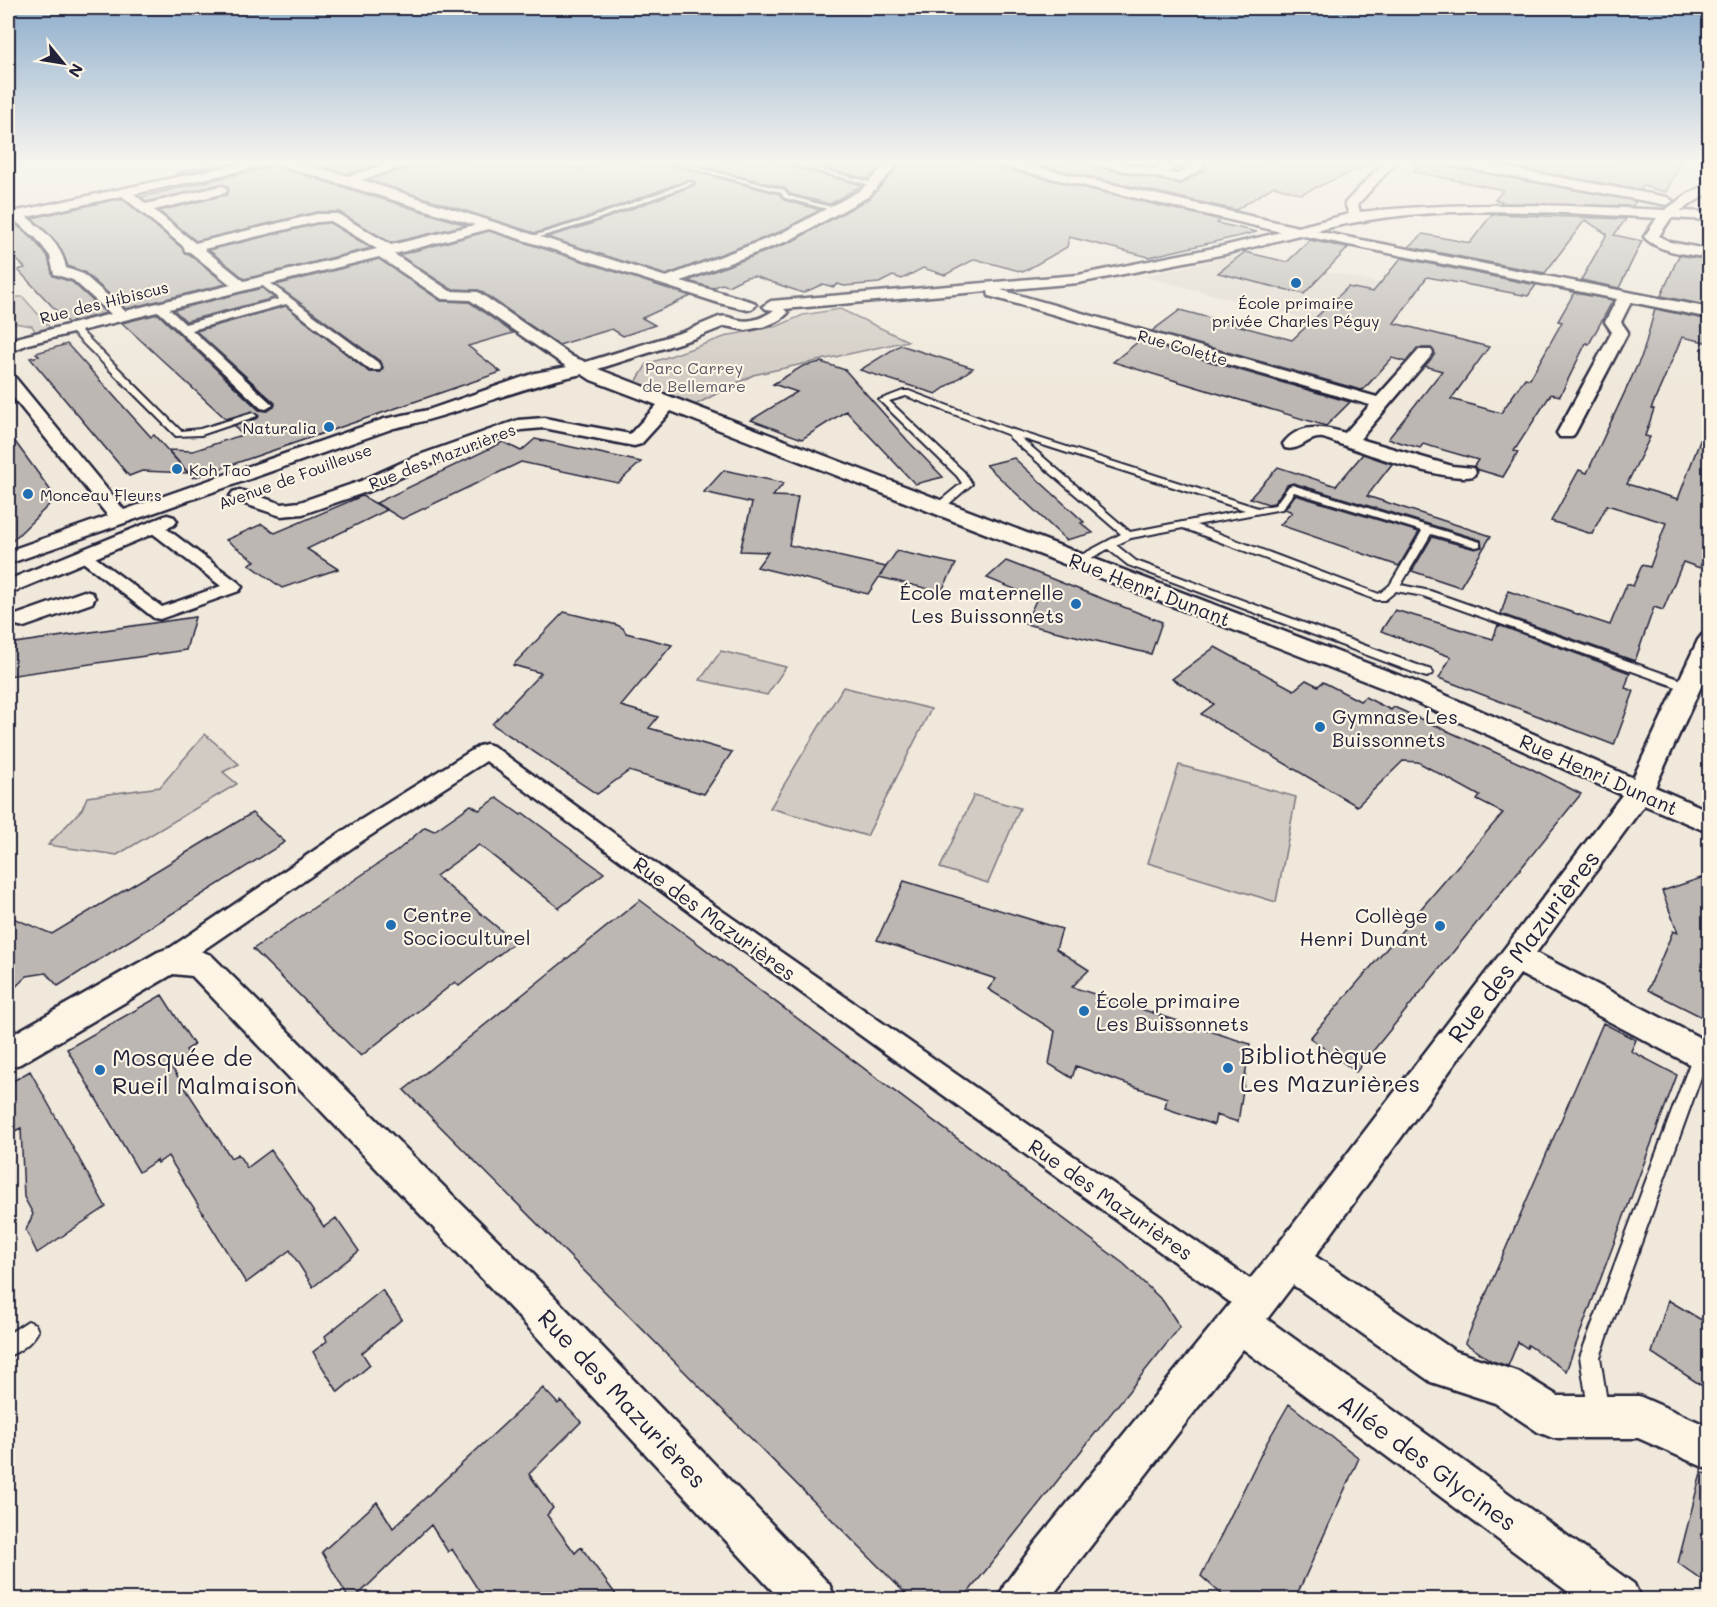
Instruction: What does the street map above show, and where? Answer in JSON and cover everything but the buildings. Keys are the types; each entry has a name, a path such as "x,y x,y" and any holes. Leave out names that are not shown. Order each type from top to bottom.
{"street":[{"path":"41,236 57,256 59,271 78,277 122,316"},
{"path":"176,236 241,286"},
{"name":"Rue Henri Dunant","path":"190,248 241,236"},
{"name":"Rue Henri Dunant","path":"362,236 436,291 447,296 472,296 567,361 597,376 1402,686 1710,823"},
{"name":"Rue des Hibiscus","path":"8,348 22,341 73,328 448,236"},
{"path":"523,236 666,282 763,323 772,319 775,309"},
{"path":"666,282 786,236"},
{"path":"733,312 1094,277 1279,236"},
{"path":"1325,236 1710,313"},
{"path":"1652,236 1666,245 1710,254"},
{"path":"263,281 375,367"},
{"name":"Rue Colette","path":"989,288 993,293 1380,403"},
{"path":"1566,433 1620,332 1613,322 1626,296"},
{"path":"184,328 288,300"},
{"path":"160,307 266,405"},
{"name":"Avenue de Fouilleuse","path":"8,558 390,423 432,415 541,377 585,368 689,335 708,333 733,312"},
{"path":"1348,441 1425,353"},
{"name":"Avenue de Fouilleuse","path":"8,588 153,526 563,380 585,368"},
{"path":"8,380 120,518"},
{"name":"Rue des Mazurières","path":"240,496 281,510 303,508 368,485 421,461 518,424 544,423 634,440 669,404"},
{"path":"1292,444 1304,434 1321,430 1348,441 1452,472 1466,472"},
{"path":"82,555 160,614 233,587 153,526"},
{"path":"8,597 16,624 84,597"},
{"name":"Rue des Mazurières","path":"1021,1599 1289,1260 1639,792 1710,640"},
{"name":"Rue des Mazurières","path":"8,1054 169,961 354,835 486,751 1248,1313"},
{"path":"1515,956 1705,1057"},
{"name":"Rue des Mazurières","path":"169,961 200,964 528,1298 813,1599"},
{"path":"1289,1260 1445,1368 1505,1386 1553,1417 1639,1416 1710,1449"},
{"name":"Allée des Glycines","path":"1248,1313 1604,1595"}],"lane":[{"path":"529,238 536,236"},
{"path":"73,328 179,434 201,432 253,416"},
{"path":"939,507 968,484 961,474 882,400 906,393 1001,429 1258,511"},
{"path":"1001,429 1018,440 1128,535"},
{"path":"1078,561 1128,535 1278,507 1292,488 1476,544"},
{"path":"1184,525 1381,598 1394,587 1428,530"},
{"path":"1108,544 1132,563 1427,673"},
{"path":"1394,587 1426,593 1689,687"},
{"path":"1599,1416 1590,1357 1705,1057"},
{"path":"8,1346 28,1331"}],"shaded area":[{"path":"1246,253 1412,291 1370,336 1143,276"}],"green space":[{"path":"8,297 23,297 52,330 36,333 32,326 8,322"},
{"name":"Parc Carrey de Bellemare","path":"840,309 908,341 753,375 695,405 636,382 647,364 730,335 778,326 803,315"},
{"path":"721,651 786,667 767,695 700,680"},
{"path":"843,687 931,709 867,836 770,808"},
{"path":"205,734 239,764 223,772 237,784 117,855 48,845 82,809 87,797 160,787"},
{"path":"1179,765 1296,797 1276,902 1148,863"},
{"path":"974,795 1020,808 988,883 940,868"}],"place":[{"name":"École primaire privée Charles Péguy","path":"1296,283"},
{"name":"Naturalia","path":"329,427"},
{"name":"Koh Tao","path":"177,469"},
{"name":"Monceau Fleurs","path":"28,494"},
{"name":"École maternelle Les Buissonnets","path":"1076,604"},
{"name":"Gymnase Les Buissonnets","path":"1320,727"},
{"name":"Centre Socioculturel","path":"391,925"},
{"name":"Collège Henri Dunant","path":"1440,926"},
{"name":"École primaire Les Buissonnets","path":"1084,1011"},
{"name":"Bibliothèque Les Mazurières","path":"1228,1068"},
{"name":"Mosquée de Rueil Malmaison","path":"100,1070"}]}
